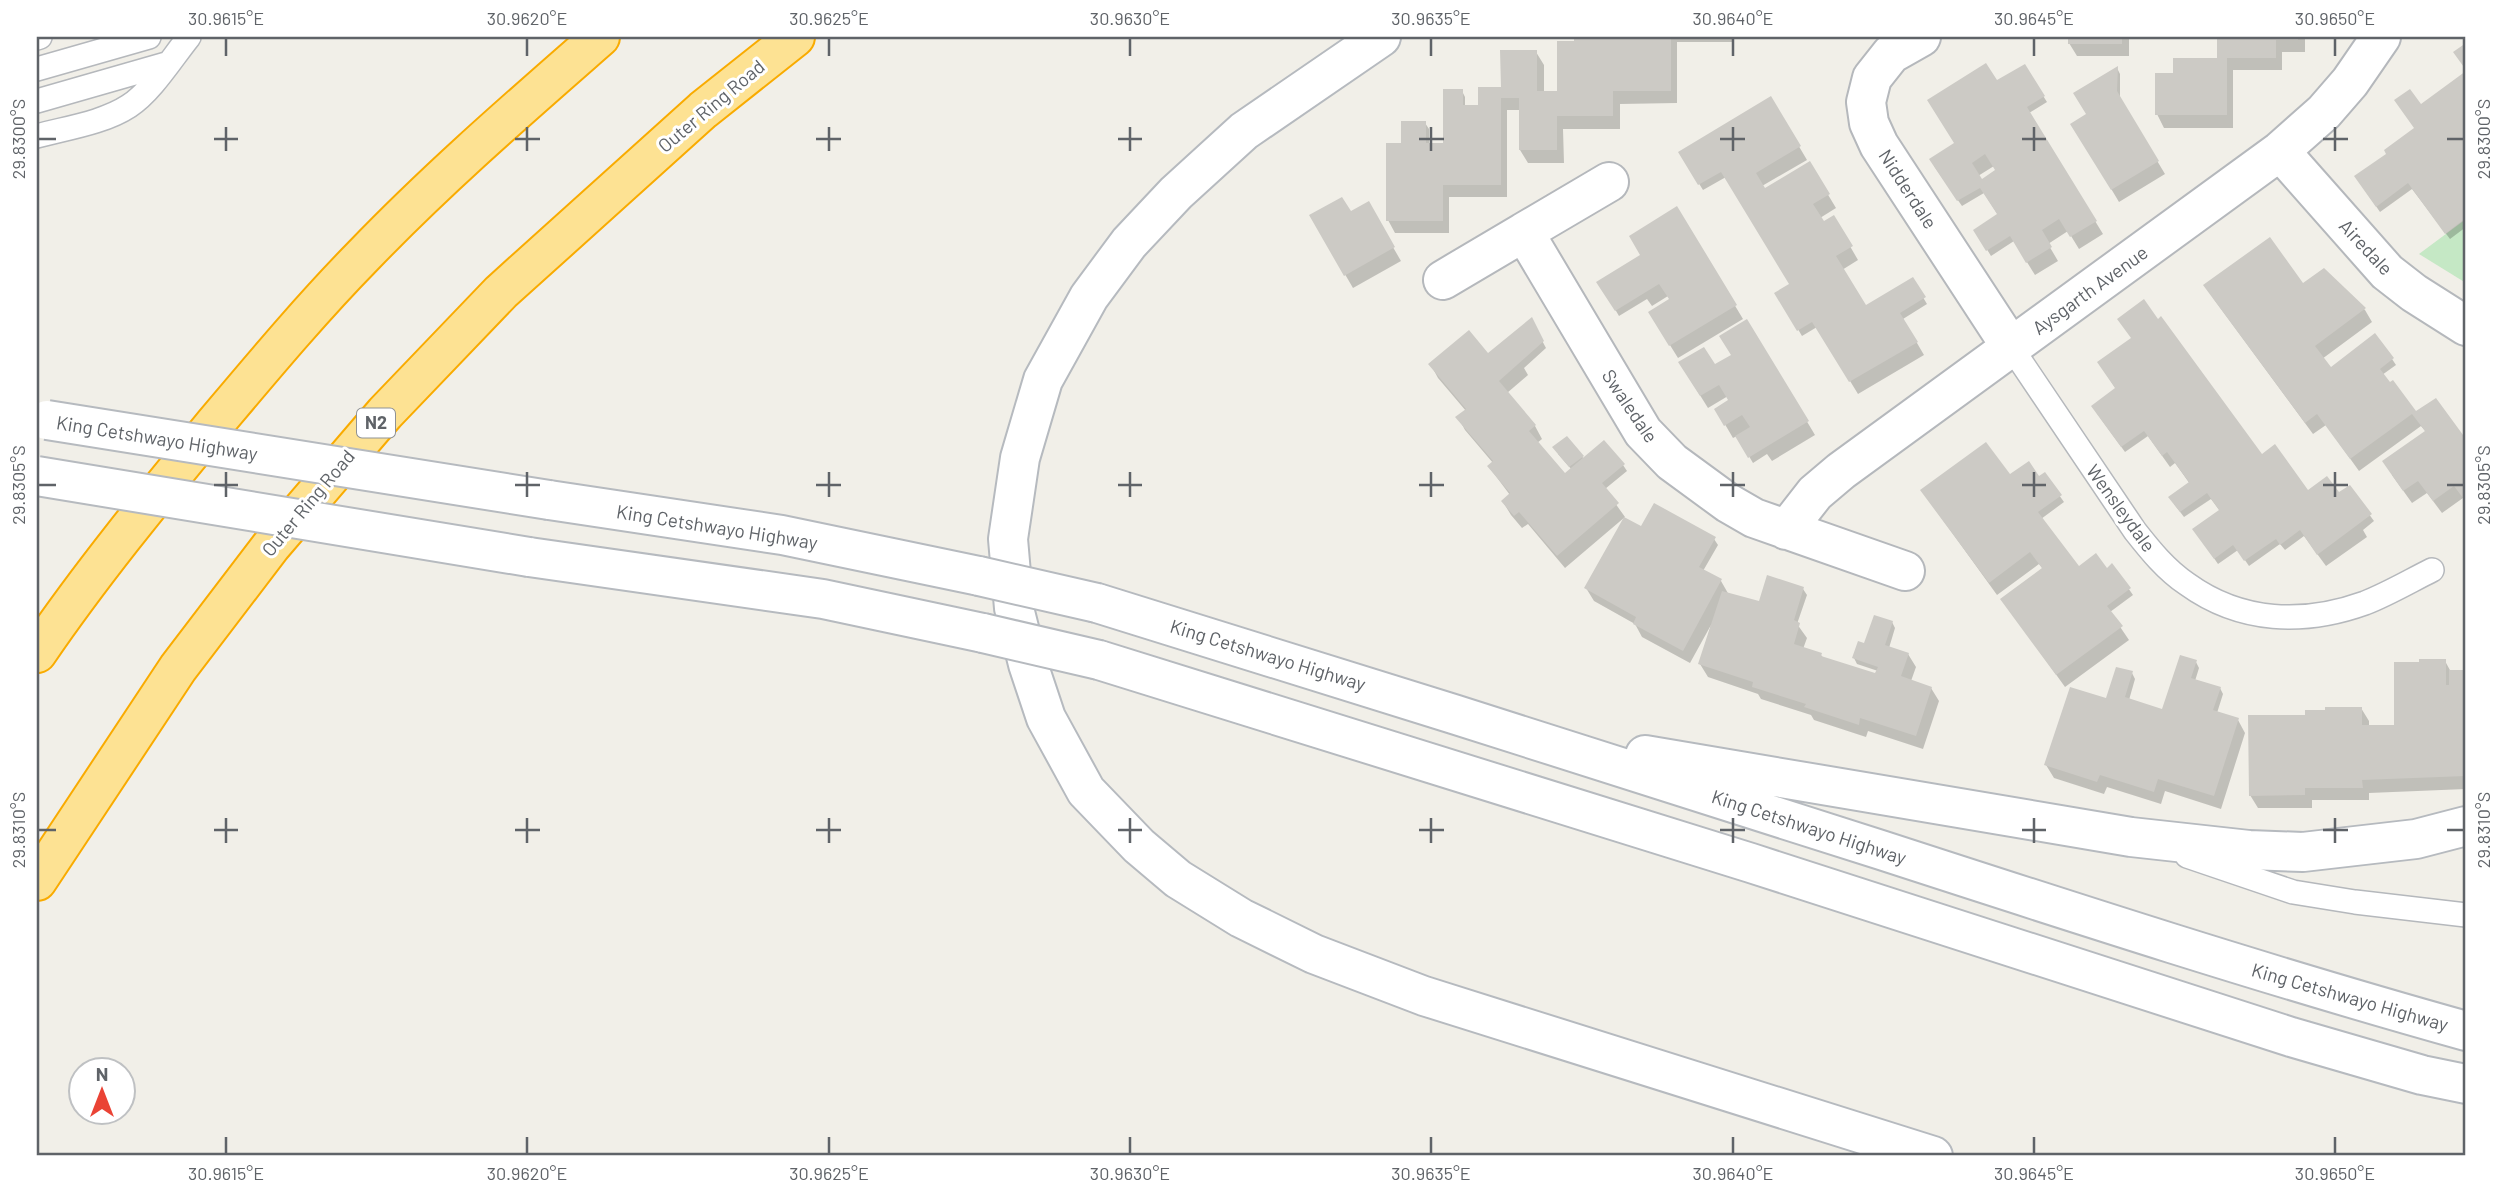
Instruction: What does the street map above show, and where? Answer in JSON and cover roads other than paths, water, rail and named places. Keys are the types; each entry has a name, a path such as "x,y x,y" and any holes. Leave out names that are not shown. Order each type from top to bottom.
{"highway":[{"path":"37,653 85,584 175,472 257,374 363,256 485,138 600,37"},
{"name":"Outer Ring Road","path":"37,881 178,668 271,546 385,413 501,292 703,110 795,37"}],"main road":[{"path":"1381,37 1244,131 1176,193 1129,243 1089,298 1043,380 1020,458 1008,539 1014,608 1028,664 1046,718 1086,791 1130,836 1178,879 1241,918 1314,954 1424,996 1933,1156"},
{"name":"Nidderdale","path":"1922,37 1891,54 1872,78 1866,103 1870,122 1879,145 2011,347"},
{"name":"Aysgarth Avenue","path":"1786,530 1815,493 1840,471 2280,151 2325,112 2381,37"},
{"name":"Airedale","path":"2280,151 2387,272 2414,293 2466,326"},
{"path":"1443,280 1609,182"},
{"name":"Swaledale","path":"1524,232 1643,432 1672,462 1728,503 1754,518 1905,571"},
{"name":"King Cetshwayo Highway","path":"42,420 782,535 1097,603 2344,997 2466,1031"},
{"path":"37,476 528,557 823,600 1099,660 1751,863 2291,1037 2421,1075 2466,1084"},
{"path":"1512,732 2131,837 2249,850 2303,852 2416,839 2466,826"}],"lane":[{"path":"37,69 149,37"},
{"path":"37,136 108,116 128,107 140,97 189,37"},
{"path":"37,101 166,64"},
{"name":"Wensleydale","path":"2011,347 2135,531 2158,559 2186,584 2217,601 2274,618 2303,617 2365,602 2432,570"},
{"path":"2131,837 2293,892 2466,915"}]}
